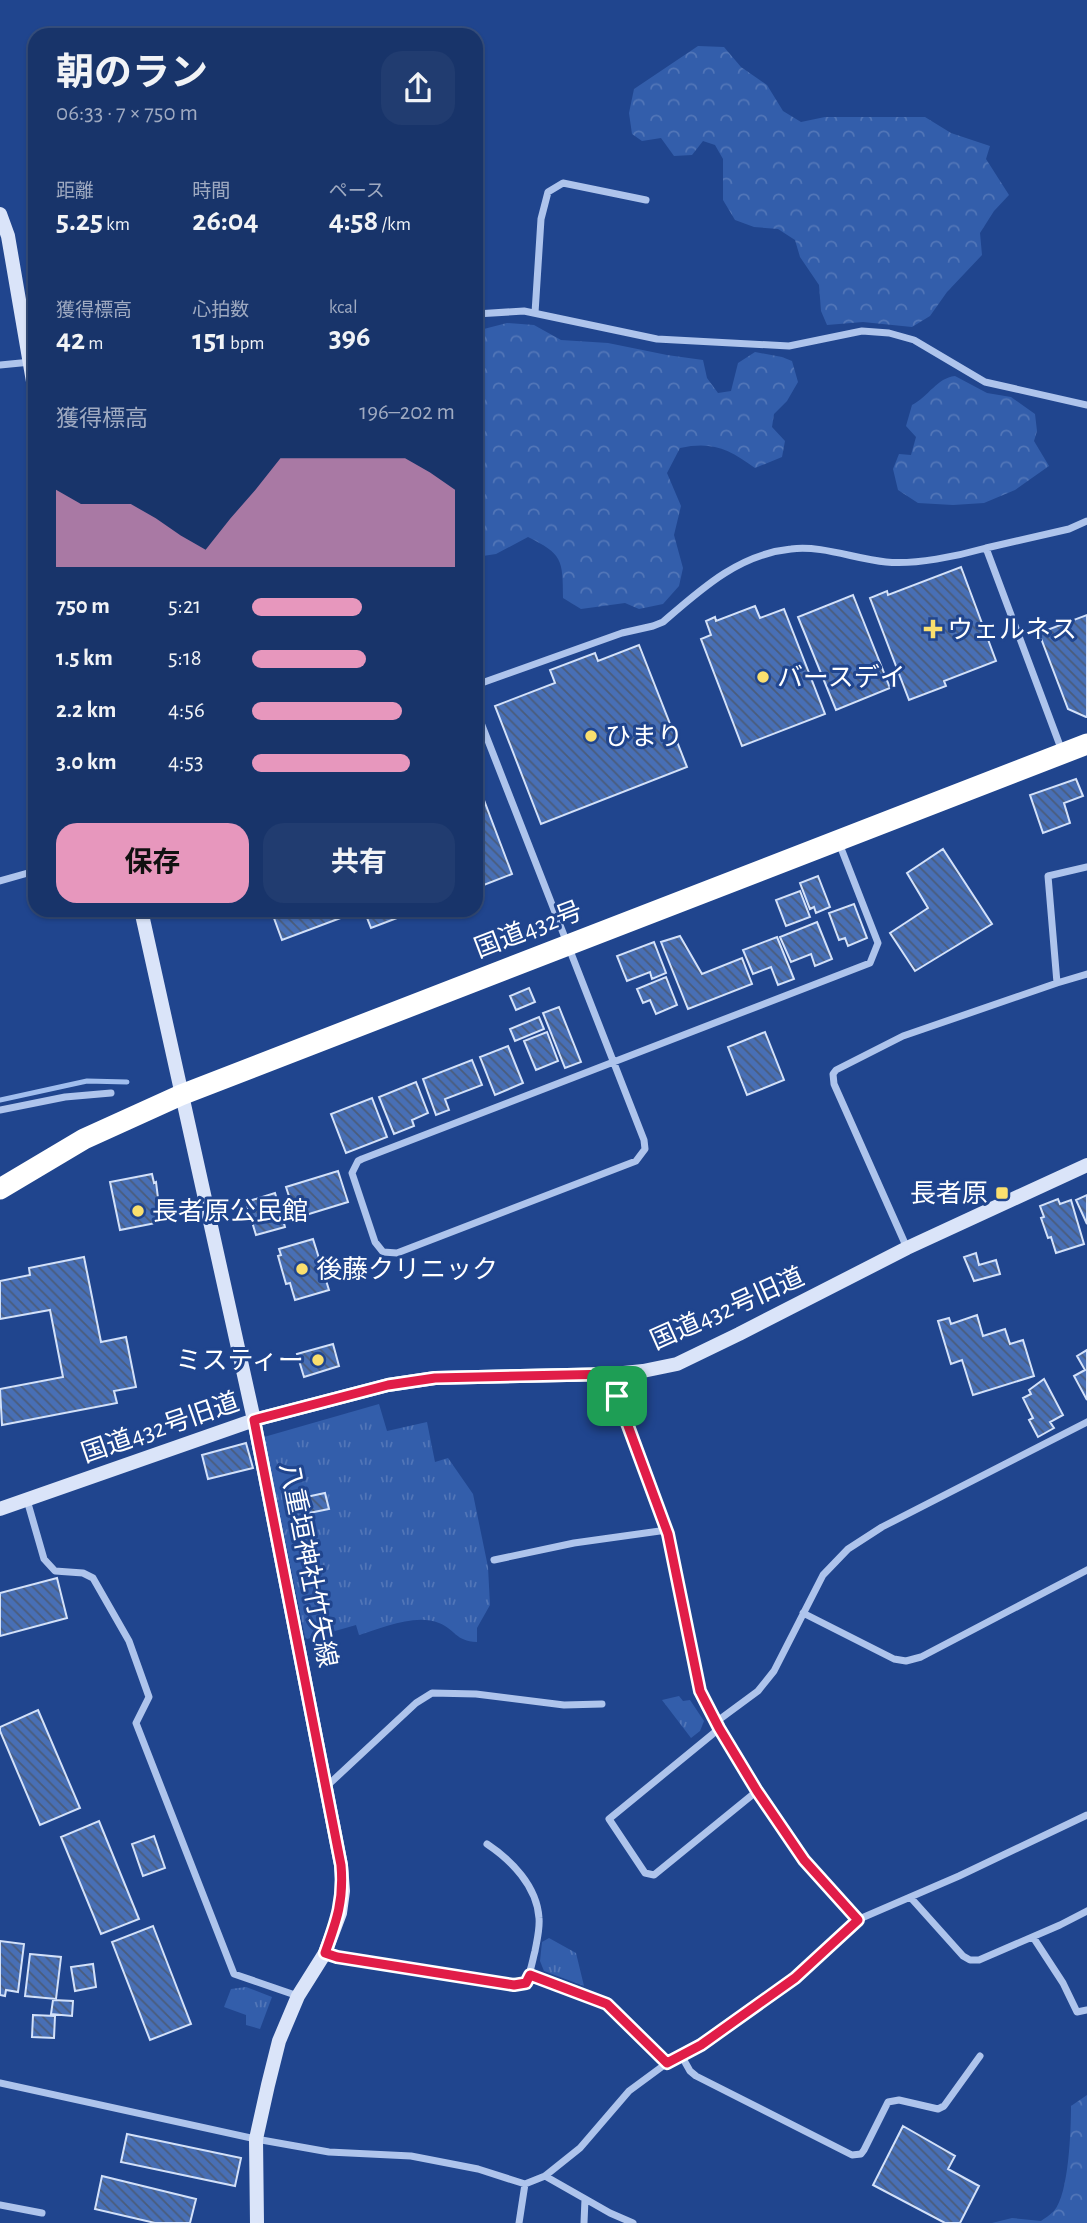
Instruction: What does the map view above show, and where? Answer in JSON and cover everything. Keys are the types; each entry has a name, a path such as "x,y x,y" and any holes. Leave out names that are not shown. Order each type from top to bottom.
{"highway":[{"name":"国道432号","path":"0,1189 84,1139 181,1095 1087,744"}],"main road":[{"path":"0,214 8,236 28,340"},
{"name":"八重垣神社竹矢線","path":"143,917 254,1420 341,1865 343,1891 340,1913 325,1953 298,1996 279,2041 256,2139 257,2223"},
{"name":"国道432号旧道","path":"0,1509 254,1420 388,1385 435,1378 614,1374 677,1364 907,1248 1087,1164"}],"street":[{"path":"535,313 540,230 548,192 563,183 646,200"},
{"path":"483,314 524,311 657,339 789,346 862,331 889,333 914,340 985,382 1087,405"},
{"path":"0,365 28,362"},
{"path":"483,683 622,633 663,622 713,578 729,569 788,549 805,548 887,562 916,561 1069,529 1087,521"},
{"path":"986,548 1063,753"},
{"path":"483,728 614,1062 645,1149 636,1161 391,1254 379,1248 352,1173 358,1161 614,1062 870,963 878,943 838,839"},
{"path":"1057,983 1048,876 1087,867"},
{"path":"0,881 28,873"},
{"path":"907,1248 834,1084 833,1074 903,1036 1087,974"},
{"path":"0,1110 65,1097 110,1093"},
{"path":"614,1374 617,1396 667,1530 700,1691 757,1791 804,1860 858,1920"},
{"path":"757,1791 654,1875 645,1873 609,1819 758,1691 774,1671 823,1575 842,1554 863,1538 1087,1422"},
{"path":"27,1500 44,1559 55,1571 83,1573 93,1578 129,1642 149,1697 136,1723 234,1974 298,1996"},
{"path":"494,1560 574,1543 667,1530"},
{"path":"803,1613 894,1659 906,1661 921,1657 1087,1570"},
{"path":"327,1786 416,1703 432,1693 476,1694 564,1705 602,1704"},
{"path":"0,2083 256,2139 329,2152 411,2155 478,2169 525,2184 545,2176 580,2148 629,2091 667,2063 701,2045 795,1978 858,1920 1087,1815"},
{"path":"325,1953 514,1985 526,1983 539,1931 536,1901 519,1870 504,1855 486,1844"},
{"path":"911,1898 959,1952 971,1960 979,1960 1087,1911"},
{"path":"1033,1937 1063,1983 1077,2012 1087,2010"},
{"path":"530,1975 607,2004 667,2063"},
{"path":"681,2055 696,2076 852,2155 861,2154 864,2150 888,2102 899,2100 939,2109 944,2106 979,2056"},
{"path":"545,2176 633,2223"},
{"path":"519,2223 525,2184"},
{"path":"584,2223 585,2199"},
{"path":"0,2205 42,2213"}],"green space":[{"path":"698,46 724,47 741,67 767,85 783,111 801,122 825,117 925,117 951,133 990,146 986,159 1009,195 994,211 980,233 982,255 947,292 930,316 912,327 863,322 827,325 821,311 819,285 800,257 795,240 778,229 754,227 735,220 723,200 723,159 715,145 703,141 692,155 674,156 661,138 642,141 632,134 629,113 634,89"},
{"path":"507,323 534,325 561,340 608,343 703,360 707,378 718,393 731,391 738,363 755,352 792,361 798,382 787,401 774,414 772,427 785,441 782,457 755,468 720,448 680,448 667,473 681,506 674,535 683,568 679,586 663,604 639,609 625,603 581,609 563,598 561,566 554,553 528,537 496,554 483,556 483,329"},
{"path":"955,376 987,393 1011,397 1035,414 1037,431 1034,441 1049,466 1015,490 984,503 918,503 898,490 893,469 899,454 911,455 916,437 906,426 912,405 943,380"},
{"path":"379,1404 387,1431 427,1422 435,1462 448,1458 473,1494 488,1567 490,1605 477,1628 477,1642 464,1640 445,1626 430,1620 399,1623 359,1635 356,1625 307,1639 305,1637 264,1437"},
{"path":"679,1696 683,1701 690,1700 704,1721 700,1731 691,1738 662,1700"},
{"path":"549,1938 576,1953 584,1986 544,1971 540,1961 542,1942"},
{"path":"246,1987 272,1997 260,2029 246,2025 246,2015 224,2007 231,1989"},
{"path":"1087,2095 1087,2223 992,2223 1012,2218 1041,2221 1054,2211 1059,2203 1066,2176 1071,2106"}],"building":[{"name":"ウェルネス","path":"961,567 996,661 944,681 946,686 909,700 870,598 887,591 888,595"},
{"path":"853,595 890,688 836,710 798,617"},
{"name":"バースデイ","path":"755,606 760,618 784,609 825,714 742,746 701,639 711,635 706,621 715,617 716,621"},
{"path":"1087,615 1086,717 1068,709 1039,633"},
{"name":"ひまり","path":"639,645 687,767 541,824 495,706 555,683 550,670 595,653 598,661"},
{"path":"1076,779 1083,796 1064,803 1070,823 1043,833 1030,795"},
{"path":"483,797 512,874 483,885"},
{"path":"943,849 992,924 915,971 890,933 928,908 907,873"},
{"path":"818,876 830,907 816,913 814,907 810,909 800,883"},
{"path":"800,891 810,917 786,926 776,900"},
{"path":"854,904 867,938 848,946 845,938 839,940 829,913"},
{"path":"274,917 343,917 282,940"},
{"path":"367,917 400,917 371,928"},
{"path":"817,922 832,959 815,966 811,954 791,962 780,937"},
{"path":"680,936 702,974 742,958 752,984 688,1009 661,942"},
{"path":"777,937 794,979 778,985 771,967 753,974 743,950"},
{"path":"654,942 666,973 652,979 650,972 627,981 617,956"},
{"path":"666,977 677,1005 656,1014 650,1000 643,1003 637,989"},
{"path":"529,988 535,1002 516,1010 510,996"},
{"path":"559,1007 581,1062 565,1068 543,1013"},
{"path":"539,1017 544,1029 515,1041 510,1029"},
{"path":"547,1032 558,1061 536,1070 524,1041"},
{"path":"765,1032 784,1080 747,1095 728,1047"},
{"path":"508,1046 523,1083 495,1095 480,1057"},
{"path":"472,1060 482,1085 445,1099 449,1110 436,1115 423,1079"},
{"path":"416,1082 428,1113 412,1120 414,1126 394,1134 379,1097"},
{"path":"372,1098 387,1137 346,1153 331,1114"},
{"path":"338,1171 348,1202 296,1218 286,1187"},
{"name":"長者原公民館","path":"152,1174 154,1183 156,1182 161,1222 120,1230 110,1182"},
{"path":"275,1193 285,1227 256,1235 246,1202"},
{"path":"1087,1195 1087,1224 1076,1200"},
{"path":"1058,1199 1060,1204 1071,1200 1084,1244 1056,1253 1041,1218 1044,1217 1040,1206"},
{"name":"後藤クリニック","path":"313,1239 329,1290 295,1300 290,1283 286,1284 278,1256 281,1255 279,1249"},
{"path":"976,1253 979,1265 996,1260 1000,1274 974,1281 964,1257"},
{"path":"84,1257 101,1342 126,1337 136,1387 114,1391 117,1403 2,1425 0,1389 63,1377 50,1310 0,1319 0,1281 30,1275 29,1268"},
{"path":"977,1315 983,1336 1005,1329 1010,1344 1023,1340 1034,1376 973,1395 962,1360 951,1364 938,1321 949,1318 951,1324"},
{"name":"ミスティー","path":"333,1344 339,1366 304,1377 297,1354"},
{"path":"1087,1350 1087,1400 1074,1376 1085,1370 1077,1356"},
{"path":"1044,1379 1063,1415 1050,1422 1054,1428 1038,1437 1029,1420 1033,1418 1023,1398 1031,1394 1029,1390"},
{"path":"246,1443 253,1468 208,1479 202,1455"},
{"path":"325,1493 329,1509 309,1513 306,1497"},
{"path":"57,1578 67,1618 0,1636 0,1593"},
{"path":"38,1710 80,1808 40,1825 0,1731 0,1727"},
{"path":"99,1821 139,1919 101,1934 61,1837"},
{"path":"154,1836 165,1868 143,1876 132,1844"},
{"path":"153,1926 191,2024 150,2040 112,1942"},
{"path":"0,1941 24,1944 18,1992 6,1990 5,1996 0,1995"},
{"path":"30,1954 61,1957 56,1999 25,1996"},
{"path":"93,1964 96,1987 75,1991 71,1967"},
{"path":"53,2000 73,2001 72,2016 51,2014"},
{"path":"33,2015 55,2016 54,2038 32,2037"},
{"path":"903,2126 955,2156 948,2169 979,2186 960,2223 945,2223 873,2185"},
{"path":"127,2134 241,2158 235,2186 121,2162"},
{"path":"102,2176 196,2199 190,2223 155,2223 95,2209"}],"waterway":[{"path":"0,1100 87,1081 127,1082"}],"place":[{"name":"ウェルネス","path":"933,629"},
{"name":"バースデイ","path":"763,677"},
{"name":"ひまり","path":"591,736"},
{"name":"長者原","path":"1002,1193"},
{"name":"長者原公民館","path":"138,1211"},
{"name":"後藤クリニック","path":"302,1269"},
{"name":"ミスティー","path":"318,1360"}],"route":[{"path":"614,1374 617,1396 668,1534 700,1691 757,1791 804,1860 858,1920 795,1978 701,2045 667,2063 607,2004 530,1975 526,1983 514,1985 325,1953 340,1913 343,1891 341,1865 254,1420 388,1385 435,1378 614,1374"}]}
